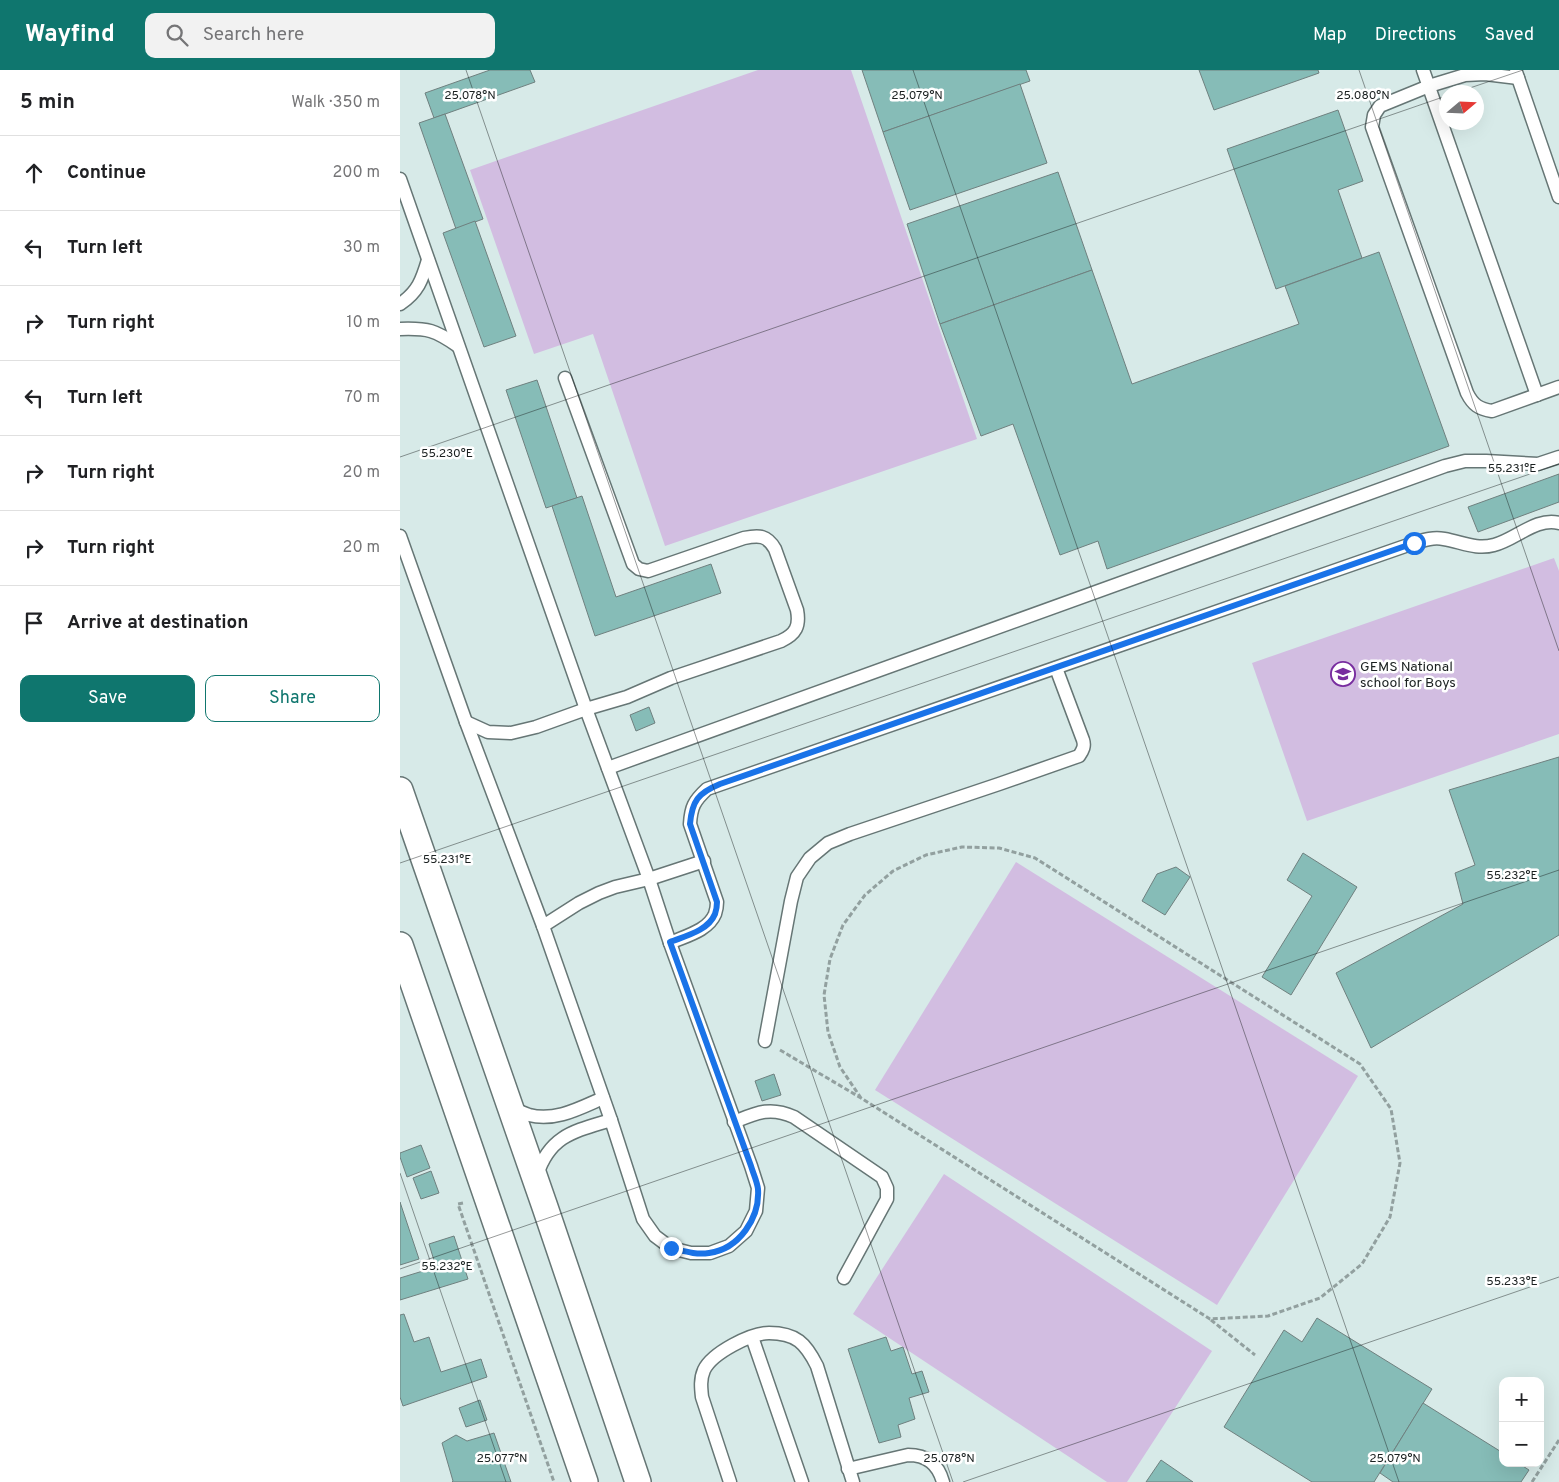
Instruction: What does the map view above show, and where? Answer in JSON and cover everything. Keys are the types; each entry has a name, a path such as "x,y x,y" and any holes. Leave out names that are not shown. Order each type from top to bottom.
{"street":[{"path":"400,790 638,1482"},
{"path":"400,946 585,1482"}],"lane":[{"path":"1423,70 1538,395"},
{"path":"1559,197 1516,74 1465,75 1429,86 1380,106 1374,115 1372,127 1375,138 1463,384 1472,403 1481,409 1492,411 1559,387"},
{"path":"400,179 586,709 649,879 758,1188 756,1211 746,1231 730,1246 710,1253 690,1254 671,1248 655,1236 643,1219 611,1120 543,926 466,722 400,536"},
{"path":"400,304 410,298 422,281 428,260"},
{"path":"400,329 420,328 440,334 458,346"},
{"path":"466,722 488,732 511,733 536,727 627,697 671,678 790,637 796,630 797,610 775,549 771,542 763,537 744,538 648,571 639,569 633,564 565,378"},
{"path":"608,768 1445,466 1465,461 1538,464 1559,457"},
{"path":"670,942 709,924 715,914 717,902 690,824 691,811 697,798 707,789 1430,538 1444,539 1472,547 1484,547 1495,545 1538,525 1547,522 1558,522"},
{"path":"765,1041 793,893 797,878 810,858 828,842 1079,756 1083,751 1083,740 1056,668"},
{"path":"543,926 561,913 599,893 704,861"},
{"path":"509,1108 530,1116 552,1117 572,1112 603,1098"},
{"path":"734,1122 765,1111 785,1112 882,1177 887,1188 887,1199 844,1278"},
{"path":"535,1180 541,1162 552,1147 566,1135 611,1120"},
{"path":"730,1482 702,1397 700,1384 704,1371 711,1359 721,1351 752,1337 767,1333 783,1334 798,1340 810,1352 817,1366 853,1482"},
{"path":"752,1337 802,1482"},
{"path":"848,1468 908,1455 918,1455 928,1458 935,1464 943,1482"}],"path":[{"path":"861,1098 840,1068 828,1032 824,995 830,959 843,925 865,895 893,871 926,855 962,847 999,848 1034,858 1360,1064 1391,1109 1400,1163 1390,1217 1362,1264 1320,1298 1268,1316 1210,1319"},
{"path":"765,1041 861,1098 1210,1319 1255,1355"},
{"path":"1532,1482 1559,1440"}],"shaded area":[{"path":"758,70 851,70 977,439 665,546 593,334 534,354 470,170"},
{"path":"1554,558 1559,571 1559,734 1307,821 1252,663"},
{"path":"1016,862 1358,1076 1217,1305 875,1090"},
{"path":"944,1174 1212,1351 1127,1482 1107,1482 853,1314"}],"building":[{"path":"490,70 530,70 535,82 434,118 425,93"},
{"path":"862,70 1026,70 1030,81 883,132"},
{"path":"1199,70 1318,70 1319,73 1214,110"},
{"path":"1020,84 1047,163 910,210 883,132"},
{"path":"1338,110 1363,181 1338,190 1362,258 1276,289 1227,149"},
{"path":"445,114 483,219 456,229 419,123"},
{"path":"1058,172 1092,270 940,324 907,224"},
{"path":"475,221 516,336 484,347 443,233"},
{"path":"1379,252 1449,446 1107,569 1098,541 1060,555 1013,424 981,436 940,324 1092,270 1132,384 1299,324 1285,286"},
{"path":"537,380 577,498 546,508 506,390"},
{"path":"1559,474 1559,502 1478,532 1468,507"},
{"path":"582,496 616,597 711,564 721,593 595,636 552,506"},
{"path":"649,707 655,723 636,731 630,715"},
{"path":"1559,757 1559,935 1371,1048 1336,973 1463,904 1455,873 1475,865 1449,790"},
{"path":"1303,853 1357,887 1291,995 1262,977 1312,896 1287,880"},
{"path":"1176,867 1190,877 1165,915 1142,901 1157,874"},
{"path":"774,1074 781,1095 762,1101 755,1081"},
{"path":"421,1145 430,1168 407,1177 400,1153"},
{"path":"431,1171 439,1193 421,1199 413,1178"},
{"path":"400,1202 419,1259 400,1265"},
{"path":"454,1236 468,1279 400,1300 400,1278 436,1267 429,1244"},
{"path":"404,1314 414,1342 429,1337 441,1372 481,1359 487,1377 403,1406 400,1397 400,1315"},
{"path":"1317,1318 1432,1389 1374,1482 1312,1482 1224,1427 1284,1330 1302,1342"},
{"path":"886,1337 891,1351 903,1347 912,1374 922,1371 929,1392 909,1398 915,1419 898,1425 901,1437 879,1443 848,1349"},
{"path":"480,1400 487,1420 466,1427 459,1408"},
{"path":"1423,1403 1499,1450 1499,1467 1524,1467 1529,1470 1521,1482 1393,1482 1380,1473"},
{"path":"494,1433 511,1482 452,1482 442,1443 456,1435 467,1441"},
{"path":"1161,1460 1193,1482 1146,1482"}],"place":[{"name":"GEMS National school for Boys","path":"1343,674"}],"route":[{"path":"671,1248 690,1254 710,1253 730,1246 746,1231 756,1211 758,1188 670,942 709,924 715,914 717,902 690,824 691,811 697,798 707,789 720,784 1414,543"}]}
